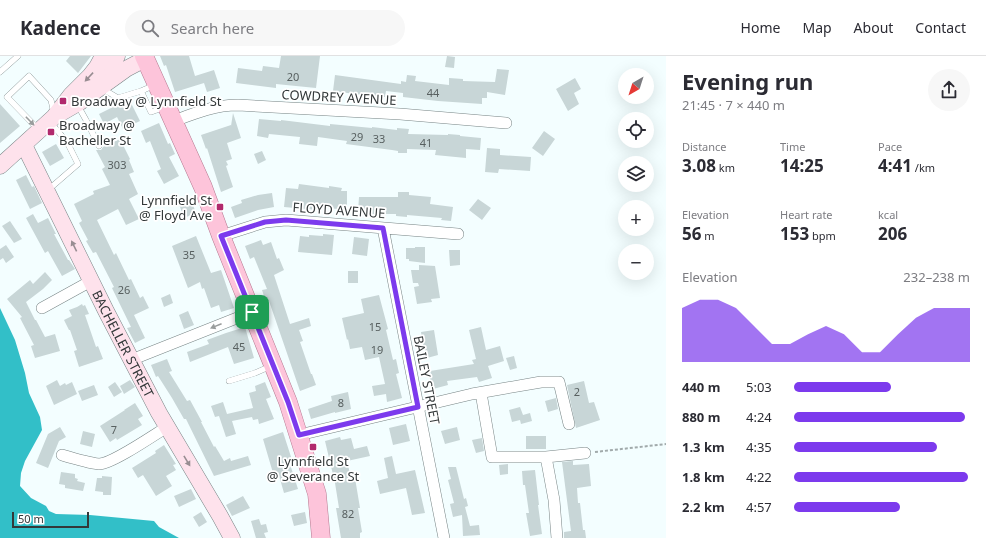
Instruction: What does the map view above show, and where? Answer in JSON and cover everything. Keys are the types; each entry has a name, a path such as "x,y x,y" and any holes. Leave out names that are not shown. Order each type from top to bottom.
{"main road":[{"path":"145,58 149,88 203,187 221,236 288,402 316,494 321,538"}],"street":[{"path":"76,101 90,76 98,67 103,56"},
{"path":"0,166 48,123 106,75 115,62 117,56"},
{"path":"76,101 101,87 145,58"},
{"name":"COWDREY AVENUE","path":"164,113 200,111 220,106 238,105 400,114 506,123"},
{"name":"BACHELLER STREET","path":"24,145 106,312 158,412 232,538"},
{"name":"FLOYD AVENUE","path":"221,236 265,222 275,221 302,221 458,234"},
{"name":"BAILEY STREET","path":"383,228 444,538"},
{"path":"42,308 91,281"},
{"path":"131,360 252,312"},
{"path":"299,435 480,393 541,382 559,382 569,424"},
{"path":"480,393 492,457 546,458 585,453"},
{"path":"62,455 97,464 103,463 121,455 167,427"},
{"path":"546,458 554,500 557,538"}],"lane":[{"path":"0,72 18,56"},
{"path":"47,191 78,164 67,142 48,123 20,111 7,97 29,76 51,100 48,123"},
{"path":"101,87 118,98 149,88"},
{"path":"76,101 99,146"},
{"path":"229,381 274,365"}],"path":[{"path":"585,453 666,444"}],"water":[{"path":"0,308 15,340 25,373 29,393 40,417 42,430 25,461 21,473 20,486 31,498 46,506 49,511 56,514 90,515 154,521 159,527 179,538 0,538"}],"building":[{"path":"70,56 91,56 78,73 66,61"},
{"path":"160,56 189,56 195,76 214,70 220,88 207,92 204,83 175,92 166,65 164,66"},
{"path":"281,56 320,56 316,88 276,84 276,88 236,83 238,68 262,71 263,66 279,68"},
{"path":"447,56 455,57 454,68 445,67"},
{"path":"497,69 509,70 505,95 487,92 487,98 482,98 482,104 403,97 403,93 386,91 385,97 333,91 335,75 401,84 401,81 406,82 407,75 416,76 415,81 449,85 449,78 463,79 463,81 495,82"},
{"path":"575,78 581,89 574,93 579,104 568,111 556,89"},
{"path":"129,99 140,121 123,129 117,117 104,124 99,114"},
{"path":"0,104 20,126 0,143"},
{"path":"233,113 241,138 227,143 232,159 226,161 228,165 226,166 233,187 221,192 207,148 206,149 201,135 231,126"},
{"path":"259,119 330,126 330,124 397,130 397,128 409,129 408,134 460,135 481,138 480,150 466,149 466,158 435,155 436,150 407,149 407,153 398,153 398,151 346,144 347,141 318,137 317,146 299,144 300,137 269,134 268,138 257,136"},
{"path":"159,123 168,144 170,143 175,154 169,157 179,176 164,184 157,171 161,169 150,141 146,143 141,131"},
{"path":"544,131 555,139 543,156 532,148"},
{"path":"120,139 130,159 129,160 134,172 129,174 138,194 129,199 139,219 126,225 118,209 97,220 114,255 116,253 129,280 131,279 140,298 143,296 149,308 134,315 145,338 135,343 127,328 131,327 112,288 114,287 96,252 93,253 86,241 88,240 79,223 82,221 74,204 94,194 93,191 110,185 102,169 105,167 96,150 101,150 103,147"},
{"path":"56,144 64,158 50,166 42,152"},
{"path":"487,148 500,149 500,155 531,157 530,171 499,169 498,173 485,172"},
{"path":"262,151 266,160 258,164 254,154"},
{"path":"26,175 32,187 34,186 42,203 30,209 16,180"},
{"path":"299,184 329,188 329,186 342,188 341,191 347,191 347,210 318,207 318,210 284,207 286,188 298,189"},
{"path":"398,192 409,192 409,195 431,197 430,204 453,207 451,221 441,220 442,218 407,215 407,217 396,216 396,214 370,214 358,212 359,197 398,197"},
{"path":"272,193 274,207 258,210 235,218 231,207 242,203 241,200"},
{"path":"478,199 491,208 482,220 469,210"},
{"path":"191,200 196,213 184,218 179,204"},
{"path":"33,214 38,223 48,218 56,234 54,234 68,260 75,269 62,276 48,251 45,253 26,218"},
{"path":"10,221 22,239 14,243 2,226"},
{"path":"323,234 334,235 332,255 298,252 300,236 323,236"},
{"path":"196,236 211,273 221,270 234,308 221,312 219,305 211,308 204,288 202,289 200,282 188,288 172,246"},
{"path":"354,237 369,239 367,256 352,254"},
{"path":"261,240 263,245 271,242 277,259 279,258 284,270 274,275 290,324 309,318 311,326 299,330 303,341 300,342 316,385 300,391 269,301 266,302 262,290 267,289 254,257 250,259 245,246"},
{"path":"6,245 14,257 6,263 3,258 0,260 0,249"},
{"path":"425,247 425,263 409,261 409,259 406,259 406,248"},
{"path":"449,250 460,250 460,265 450,266"},
{"path":"419,265 435,266 440,298 431,299 432,302 417,304 414,287 419,286 418,283 413,283 411,270 419,270"},
{"path":"348,271 358,271 358,283 348,283"},
{"path":"45,272 52,280 26,302 45,337 55,334 60,351 35,358 31,346 34,345 20,318 22,317 7,299 30,280 33,284"},
{"path":"170,294 173,303 164,307 161,298"},
{"path":"379,295 388,329 386,330 393,360 396,359 399,373 396,374 402,398 387,402 386,394 374,396 372,386 385,384 379,357 365,360 362,347 350,349 342,318 364,313 361,299"},
{"path":"82,304 83,306 85,305 89,314 85,315 96,347 98,346 103,359 79,367 74,351 77,350 70,330 64,320 72,316 69,310"},
{"path":"188,311 194,325 184,329 179,315"},
{"path":"245,327 254,358 234,364 228,347 190,362 187,352 209,344 207,340"},
{"path":"481,327 486,350 500,346 504,361 488,366 492,378 479,382 477,377 447,381 448,385 433,389 429,375 431,374 430,371 474,364 472,360 476,359 469,330"},
{"path":"434,330 438,355 427,358 421,332"},
{"path":"514,356 517,368 510,370 506,358"},
{"path":"167,359 172,371 169,372 187,401 190,400 214,447 215,446 224,461 230,458 231,461 248,456 251,465 214,476 186,419 184,419 158,376 156,377 151,365"},
{"path":"57,380 60,386 65,383 66,385 72,382 77,394 54,405 46,386"},
{"path":"130,380 135,387 124,394 120,386"},
{"path":"584,381 589,403 594,402 600,420 576,428 567,385"},
{"path":"115,382 122,392 114,397 108,387"},
{"path":"265,382 271,397 266,399 274,419 259,424 258,419 253,420 252,417 232,421 236,434 226,437 219,416 215,417 211,406 223,402 227,414 253,408 249,393 256,391 255,386"},
{"path":"94,385 98,395 82,401 78,391"},
{"path":"348,392 351,409 311,419 308,409 332,401 331,396"},
{"path":"556,398 558,409 548,412 545,401"},
{"path":"135,403 143,416 138,419 142,425 117,440 116,438 110,442 100,426"},
{"path":"520,407 523,415 530,413 532,421 521,424 520,420 512,422 509,410"},
{"path":"406,424 410,441 393,445 389,428"},
{"path":"60,427 66,437 59,441 48,468 36,463 48,434"},
{"path":"457,427 460,440 445,444 441,431"},
{"path":"83,431 95,434 92,447 80,444"},
{"path":"283,432 292,460 289,461 298,489 284,493 278,472 273,473 263,439"},
{"path":"526,436 546,436 546,449 526,449"},
{"path":"340,437 341,440 351,438 354,449 367,446 370,456 347,461 351,478 355,478 362,532 360,533 360,538 341,538 336,508 339,508 335,483 325,441"},
{"path":"482,438 484,451 476,453 472,440"},
{"path":"164,445 176,464 173,465 176,470 166,476 172,486 156,496 143,475 138,478 132,468 156,453 155,451"},
{"path":"392,456 396,474 415,470 425,513 412,515 406,488 380,494 377,481 388,478 384,458"},
{"path":"573,461 573,465 589,464 591,486 577,488 578,503 580,503 583,530 585,530 586,538 564,538 564,532 571,531 562,462"},
{"path":"508,464 508,474 500,475 499,465"},
{"path":"448,467 456,467 464,499 466,498 468,506 465,507 470,526 479,525 480,535 463,536 462,515 453,517 450,504 454,503 448,480 451,479"},
{"path":"535,470 542,534 530,536 526,513 529,513 525,485 523,485 522,471"},
{"path":"61,472 75,474 75,478 78,479 77,481 85,483 83,491 65,488 65,485 59,484"},
{"path":"102,476 112,477 111,495 103,495 103,492 95,491 97,478 102,478"},
{"path":"191,489 196,499 179,507 174,496"},
{"path":"243,496 250,508 232,516 226,505"},
{"path":"201,512 207,522 199,527 193,517"},
{"path":"305,512 307,523 294,526 291,515"},
{"path":"259,519 261,525 266,524 268,532 264,533 266,538 256,538 251,521"}],"place":[{"name":"Broadway @ Lynnfield St","path":"63,101"},
{"name":"Broadway @ Bacheller St","path":"51,132"},
{"name":"Lynnfield St @ Floyd Ave","path":"220,207"},
{"name":"Lynnfield St @ Severance St","path":"313,447"}],"route":[{"path":"286,220 383,228 418,407 299,435 288,402 252,312 221,236 265,222 286,220"}]}
